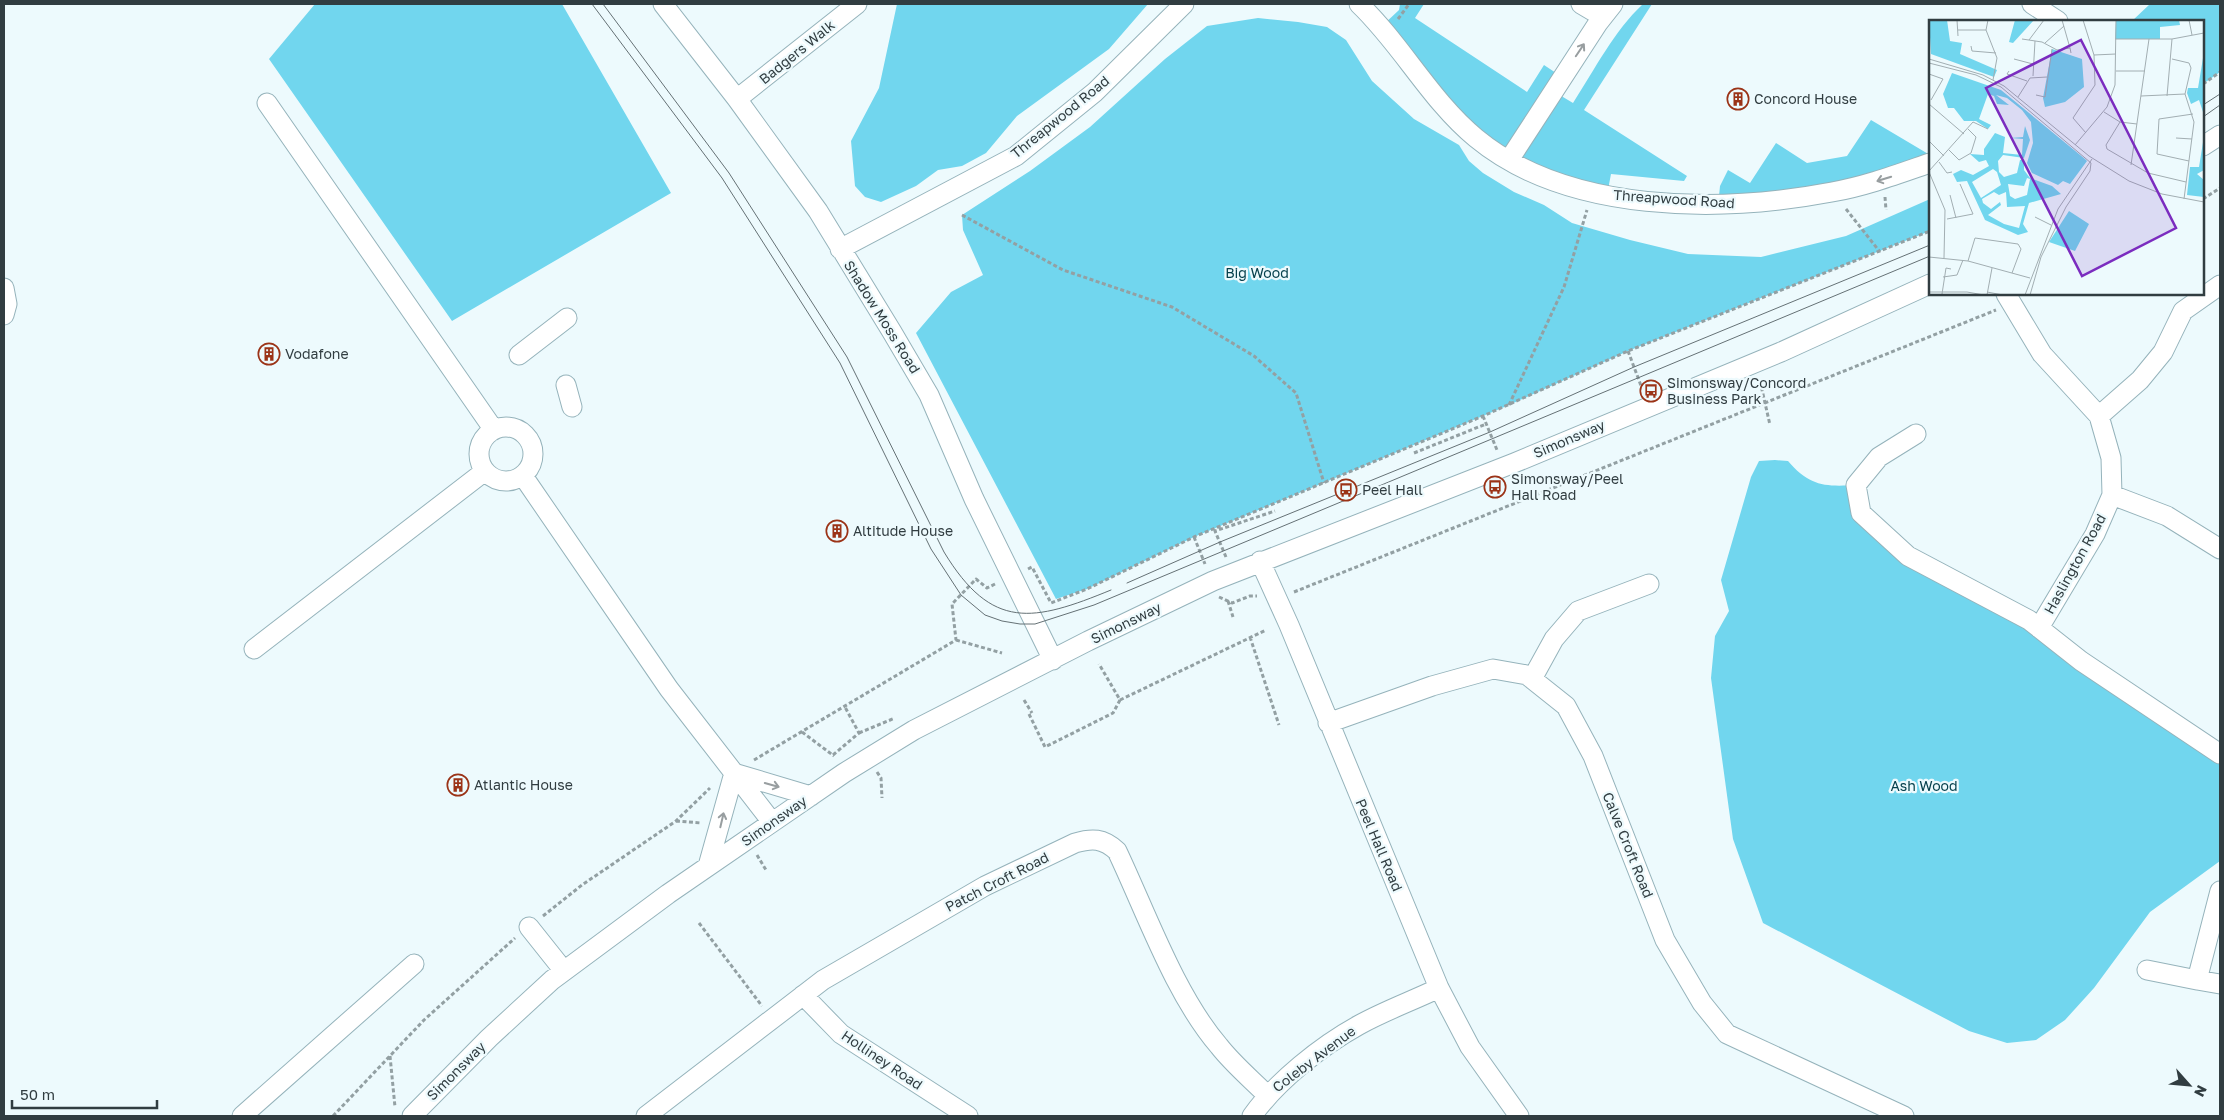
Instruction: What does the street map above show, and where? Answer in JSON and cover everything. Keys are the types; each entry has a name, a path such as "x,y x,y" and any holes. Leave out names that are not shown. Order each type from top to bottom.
{"street":[{"name":"Shadow Moss Road","path":"663,4 737,99 818,211 892,332 929,395 974,499 1052,660"},
{"name":"Badgers Walk","path":"737,99 857,4"},
{"name":"Threapwood Road","path":"840,249 1016,156 1095,92 1184,4"},
{"path":"1509,160 1553,90 1608,10 1581,4"},
{"path":"2032,4 2056,20"},
{"name":"Threapwood Road","path":"1364,5 1416,71 1476,138 1509,160 1557,182 1600,194 1719,206 1833,192 1929,163"},
{"path":"267,103 494,430"},
{"path":"2204,145 2220,135"},
{"name":"Simonsway","path":"404,1113 564,971 708,866 844,773 914,730 1212,581 1514,463 1755,363 1929,284"},
{"path":"2099,416 2140,380 2157,359 2183,311 2220,284"},
{"path":"4,288 7,304 4,315"},
{"name":"Haslington Road","path":"2008,299 2042,354 2099,416 2111,458 2112,496 2095,534 2039,628"},
{"path":"519,355 567,318"},
{"path":"566,385 572,407"},
{"path":"505,427 514,428 528,437 534,453 532,462 523,476 508,481 501,480 486,471 479,457 480,448 483,439 494,430 505,427"},
{"name":"Haslington Road","path":"1916,434 1879,456 1856,485 1861,513 1908,556 2029,620 2081,661 2220,754"},
{"path":"254,649 486,471"},
{"path":"523,476 669,689 772,822"},
{"path":"2112,496 2167,516 2220,549"},
{"name":"Peel Hall Road","path":"1260,561 1439,988 1470,1047 1520,1116"},
{"path":"1532,680 1554,638 1578,610 1649,584"},
{"name":"Calve Croft Road","path":"1328,723 1432,686 1493,669 1527,675 1566,706 1593,756 1666,940 1702,1003 1727,1034 1904,1116"},
{"path":"734,773 811,796"},
{"path":"708,866 734,773"},
{"name":"Patch Croft Road","path":"646,1116 823,980 984,886 1075,843 1090,838 1100,839 1109,843 1117,851 1164,955 1197,1016 1219,1046 1267,1095"},
{"path":"2198,980 2220,891"},
{"path":"528,927 564,971"},
{"path":"242,1116 414,964"},
{"path":"2147,970 2220,984"},
{"name":"Coleby Avenue","path":"1252,1116 1267,1095 1313,1057 1358,1025 1439,988"},
{"name":"Holliney Road","path":"803,995 841,1034 968,1116"}],"path":[{"path":"2204,83 2220,72"},
{"path":"2204,198 2220,188"},
{"path":"1833,192 1880,252"},
{"path":"1509,405 1564,286 1600,194"},
{"path":"962,215 1063,270 1172,307 1254,356 1296,393 1324,483"},
{"path":"1032,567 1051,603 1194,538 1509,405 1628,351 1929,231"},
{"path":"1288,594 1765,403 2008,299"},
{"path":"1628,351 1650,405"},
{"path":"1755,363 1770,425"},
{"path":"1483,416 1497,451"},
{"path":"1414,453 1486,424"},
{"path":"1226,557 1215,531 1275,511"},
{"path":"956,640 952,604 976,579 987,588"},
{"path":"1024,700 1045,747 1113,713 1120,700 1266,630"},
{"path":"1250,637 1280,724"},
{"path":"755,759 956,640 1002,653"},
{"path":"1099,664 1120,700"},
{"path":"833,755 859,734 844,707"},
{"path":"802,732 833,755 844,773"},
{"path":"872,765 882,778 882,798"},
{"path":"333,1116 390,1056 498,952 582,885 676,821 710,788"},
{"path":"700,923 764,1008"},
{"path":"390,1056 404,1113"}],"green space":[{"path":"315,4 562,4 671,193 452,321 269,59"},
{"path":"897,4 1148,4 1109,49 1017,116 986,153 962,166 938,170 916,186 881,202 865,197 855,186 851,141 879,88"},
{"path":"1400,4 1424,4 1415,18 1527,92 1544,65 1562,77 1553,91 1573,103 1623,26 1643,4 1652,4 1584,110 1687,176 1684,181 1611,174 1607,195 1491,149 1382,26 1399,10"},
{"path":"2150,4 2220,4 2220,72 2204,83 2204,20 2133,20"},
{"name":"Big Wood","path":"1258,18 1327,27 1346,40 1372,81 1414,119 1459,145 1469,161 1483,173 1514,192 1544,205 1572,223 1630,240 1688,254 1761,257 1846,236 1929,199 1929,231 1628,351 1509,405 1194,537 1087,589 1056,599 916,333 951,292 983,275 963,230 962,215 1030,171 1090,127 1165,59 1207,26"},
{"path":"1871,120 1929,154 1865,185 1719,196 1720,186 1728,170 1750,183 1776,143 1807,163 1847,156"},
{"name":"Ash Wood","path":"1759,461 1788,461 1803,476 1818,483 1835,486 1856,485 1861,513 1908,556 2005,607 2220,754 2220,861 2150,912 2094,988 2065,1020 2036,1040 2007,1043 1969,1031 1763,923 1733,839 1711,678 1715,636 1729,611 1721,580 1751,477"}],"tram line":[{"path":"592,4 722,178 840,363 931,549 961,595 985,615 1002,621 1035,624 1094,605 1929,256"},
{"path":"603,4 729,173 847,357 944,552 962,578 979,596 997,607 1016,613 1037,613 1059,609 1111,590"},
{"path":"2204,104 2220,94"},
{"path":"2204,116 2220,105"},
{"path":"1127,583 1220,542 1490,432 1634,367 1929,245"}],"place":[{"name":"Concord House","path":"1738,99"},
{"name":"Vodafone","path":"269,354"},
{"name":"Simonsway/Concord Business Park","path":"1651,391"},
{"name":"Simonsway/Peel Hall Road","path":"1495,487"},
{"name":"Peel Hall","path":"1346,490"},
{"name":"Altitude House","path":"837,531"},
{"name":"Atlantic House","path":"458,785"}]}
